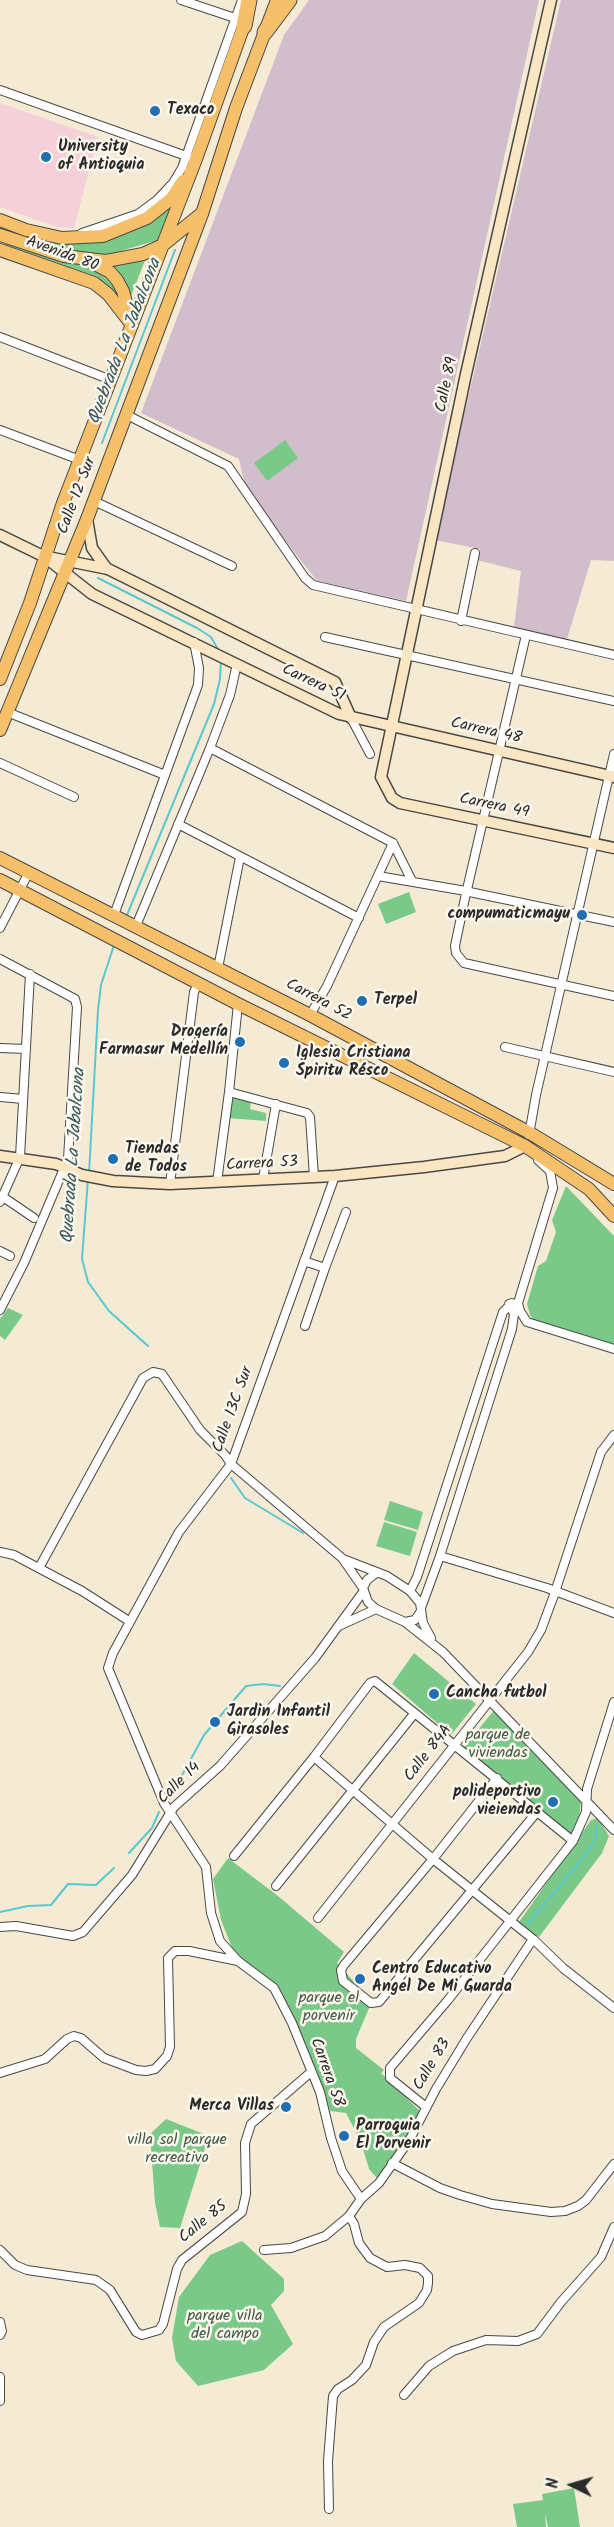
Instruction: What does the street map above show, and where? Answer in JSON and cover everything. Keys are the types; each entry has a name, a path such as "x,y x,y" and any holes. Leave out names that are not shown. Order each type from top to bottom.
{"highway":[{"path":"240,22 251,0"},
{"path":"265,33 289,0"}],"main road":[{"name":"Calle 12 Sur","path":"0,730 127,415 202,214 236,108 277,0"},
{"name":"Calle 12 Sur","path":"0,679 80,460 163,245 191,158 240,22"},
{"name":"Avenida 80","path":"0,220 26,230 62,238 103,236 147,218 171,199 191,158"},
{"name":"Avenida 80","path":"0,235 64,256 106,261 128,258 163,245 202,214"},
{"name":"Avenida 80","path":"0,250 94,283 108,294 132,325"},
{"path":"86,260 110,272 117,280 123,291 132,325"},
{"name":"Carrera 52","path":"0,858 310,1015 530,1133 614,1184"},
{"path":"0,880 238,1004 525,1146 589,1189 614,1216"}],"street":[{"path":"181,0 240,22"},
{"name":"Calle 12 Sur","path":"240,22 242,0"},
{"name":"Calle 89","path":"381,777 394,730 466,374 551,0"},
{"path":"0,90 191,158"},
{"path":"0,336 111,380"},
{"path":"127,415 228,466 304,578 313,585 614,655"},
{"path":"0,430 80,460"},
{"path":"94,501 232,566"},
{"path":"87,519 92,548 108,569"},
{"name":"Carrera 51","path":"0,535 67,567 92,594 351,718"},
{"path":"461,621 475,554"},
{"name":"Carrera 51","path":"67,567 108,569 335,682 351,718"},
{"path":"526,635 455,946 459,958 464,963 614,996"},
{"path":"325,637 614,701"},
{"path":"114,915 198,686 197,644"},
{"path":"136,926 230,695 234,662"},
{"path":"7,712 165,775"},
{"path":"351,718 370,754"},
{"name":"Carrera 48","path":"351,718 394,730 500,751 611,777"},
{"path":"210,748 393,843 412,881"},
{"path":"405,1622 415,1620 421,1609 440,1556 512,1329 514,1303 553,1188 550,1171 525,1146 530,1133 545,1056 611,777 614,754"},
{"path":"0,763 74,797"},
{"name":"Carrera 49","path":"381,777 395,801 614,848"},
{"path":"178,824 358,918"},
{"path":"310,1015 327,986 393,843"},
{"path":"218,968 240,856"},
{"path":"0,928 28,872"},
{"path":"378,876 614,922"},
{"path":"0,959 75,999 76,1018 66,1168 0,1311"},
{"path":"30,974 20,1157 1,1200 34,1218"},
{"path":"170,1184 194,992 199,982"},
{"path":"217,1182 238,1004"},
{"path":"505,1047 614,1072"},
{"path":"0,1048 26,1049"},
{"path":"229,1092 307,1113 310,1117 314,1177"},
{"path":"0,1097 23,1099"},
{"path":"263,1179 276,1104"},
{"name":"Carrera 53","path":"0,1156 20,1157 113,1181 170,1184 335,1176 505,1156 525,1146"},
{"name":"Calle 13C Sur","path":"108,1668 109,1659 179,1532 231,1464 335,1176"},
{"path":"305,1326 346,1212"},
{"path":"0,1251 10,1256"},
{"path":"304,1261 325,1268"},
{"path":"514,1303 527,1322"},
{"path":"410,1591 417,1577 504,1312 514,1303"},
{"path":"512,1329 521,1322 527,1322 614,1349"},
{"path":"39,1568 143,1378 153,1372 162,1374 200,1430 231,1464 342,1558 395,1580 410,1591 420,1603 423,1623 436,1646"},
{"name":"Calle 84A","path":"318,1918 490,1701 537,1637 555,1591 601,1452 614,1435"},
{"path":"0,1552 14,1555 39,1568 82,1591 129,1621"},
{"path":"440,1556 555,1591 614,1613"},
{"path":"342,1558 363,1590 368,1602 376,1609 405,1622 436,1646 614,1830"},
{"name":"Calle 14","path":"0,1927 16,1926 73,1936 84,1932 132,1875 169,1813 220,1766 315,1659 369,1578 376,1573"},
{"path":"338,1626 376,1609"},
{"name":"Carrera 58","path":"108,1668 169,1813 206,1867 213,1924 220,1941 238,1962 274,1988 292,2024 320,2092 331,2138 342,2170 361,2199"},
{"path":"234,1856 370,1683 375,1681 573,1841"},
{"path":"426,2107 390,2078 390,2068 513,1923 520,1910 573,1841 586,1812 587,1789 614,1702"},
{"path":"276,1886 414,1714"},
{"path":"314,1757 433,1859 533,1939 563,1968 614,2008"},
{"path":"497,1778 344,1965 341,1970 343,1981 371,2003 379,2002 537,1812"},
{"name":"Calle 83","path":"264,2250 291,2248 326,2236 350,2216 361,2199 379,2183 414,2132 426,2107 467,2038 533,1939"},
{"path":"0,2073 45,2060 67,2039 74,2036 81,2038 104,2058 136,2070 146,2072 155,2069 167,2056 170,2047 168,1958 175,1951 189,1951 238,1962"},
{"name":"Calle 85","path":"0,2250 15,2265 27,2270 96,2280 110,2290 136,2332 142,2335 159,2330 163,2324 177,2270 182,2260 242,2212 246,2193 246,2133 251,2124 311,2072"},
{"path":"392,2163 440,2188 460,2195 492,2204 551,2212 565,2211 586,2200 614,2164"},
{"path":"329,2509 328,2461 333,2396 366,2365 374,2342 384,2327 420,2303 428,2290 428,2276 420,2268 405,2265 387,2267 370,2258 359,2243 350,2216"},
{"path":"404,2395 429,2366 453,2351 486,2340 527,2340 537,2334 561,2302 601,2257 614,2227"},
{"path":"0,2322 2,2331 0,2335"},
{"path":"0,2377 0,2401"}],"shaded area":[{"path":"309,0 539,0 406,601 317,581 252,498 243,477 239,459 141,413 284,35"},
{"path":"561,0 614,0 614,561 591,560 567,639 514,627 521,571 477,560 480,549 435,540"},
{"name":"University of Antioquia","path":"0,103 98,137 74,228 57,227 0,207"}],"green space":[{"path":"172,204 162,239 113,253 90,256 72,254 3,232 5,227 97,240 123,234 144,225"},
{"path":"7,242 91,268 107,279 115,288 117,297 5,247"},
{"path":"146,258 131,296 125,281 108,267"},
{"path":"285,440 298,458 267,481 254,463"},
{"path":"409,892 416,912 386,924 378,904"},
{"path":"230,1096 251,1102 250,1109 266,1113 266,1121 227,1118"},
{"path":"566,1186 614,1236 614,1345 536,1323 530,1315 527,1304 538,1266 546,1261 556,1232 552,1220"},
{"path":"8,1308 23,1315 5,1340 0,1336 0,1319"},
{"path":"390,1501 423,1512 418,1530 384,1520"},
{"path":"384,1522 417,1532 410,1556 376,1546"},
{"name":"Cancha futbol","path":"414,1653 476,1704 451,1735 392,1684"},
{"name":"parque de viviendas","path":"495,1709 581,1801 578,1827 574,1832 568,1835 464,1747"},
{"path":"598,1818 609,1836 602,1853 539,1937 519,1922 591,1820"},
{"name":"parque el porvenir","path":"228,1858 278,1896 344,1952 337,1963 372,2001 356,2039 356,2048 384,2070 381,2073 421,2112 405,2144 377,2178 369,2169 361,2142 346,2113 330,2111 309,2053 275,1985 236,1958 221,1920 213,1879"},
{"name":"villa sol parque recreativo","path":"166,2119 209,2136 180,2228 160,2227 155,2203 150,2134"},
{"name":"parque villa del campo","path":"242,2241 284,2279 284,2291 271,2305 293,2344 264,2370 198,2386 176,2361 172,2338 179,2297 210,2255"},
{"path":"574,2488 580,2527 548,2527 545,2514 546,2527 517,2527 513,2504 543,2500 542,2494"}],"waterway":[{"name":"Quebrada La Jabalcona","path":"102,443 175,250"},
{"name":"Quebrada La Jabalcona","path":"98,578 197,628 211,637 219,651"},
{"name":"Quebrada La Jabalcona","path":"127,915 214,704 220,679 221,660"},
{"name":"Quebrada La Jabalcona","path":"89,1174 98,1010 101,985 114,945"},
{"name":"Quebrada La Jabalcona","path":"88,1179 82,1259 88,1282 109,1311 148,1346"},
{"name":"Quebrada La Jabalcona","path":"231,1478 245,1498 303,1533"},
{"name":"Quebrada La Jabalcona","path":"169,1799 204,1735 246,1686 263,1684 280,1686"},
{"name":"Quebrada La Jabalcona","path":"129,1853 152,1828 159,1812"},
{"path":"528,1924 581,1861 596,1839 597,1826"},
{"name":"Quebrada La Jabalcona","path":"0,1912 28,1906 51,1905 68,1884 96,1885 114,1868"}],"place":[{"name":"Texaco","path":"155,111"},
{"name":"University of Antioquia","path":"46,157"},
{"name":"compumaticmayu","path":"582,915"},
{"name":"Terpel","path":"362,1001"},
{"name":"Drogería Farmasur Medellín","path":"240,1042"},
{"name":"Iglesia Cristiana Spiritu Résco","path":"284,1063"},
{"name":"Tiendas de Todos","path":"113,1159"},
{"name":"Cancha futbol","path":"434,1694"},
{"name":"Jardin Infantil Girasoles","path":"215,1722"},
{"name":"polideportivo vieiendas","path":"553,1802"},
{"name":"Centro Educativo Angel De Mi Guarda","path":"360,1979"},
{"name":"Merca Villas","path":"286,2107"},
{"name":"Parroquia El Porvenir","path":"344,2136"}]}
